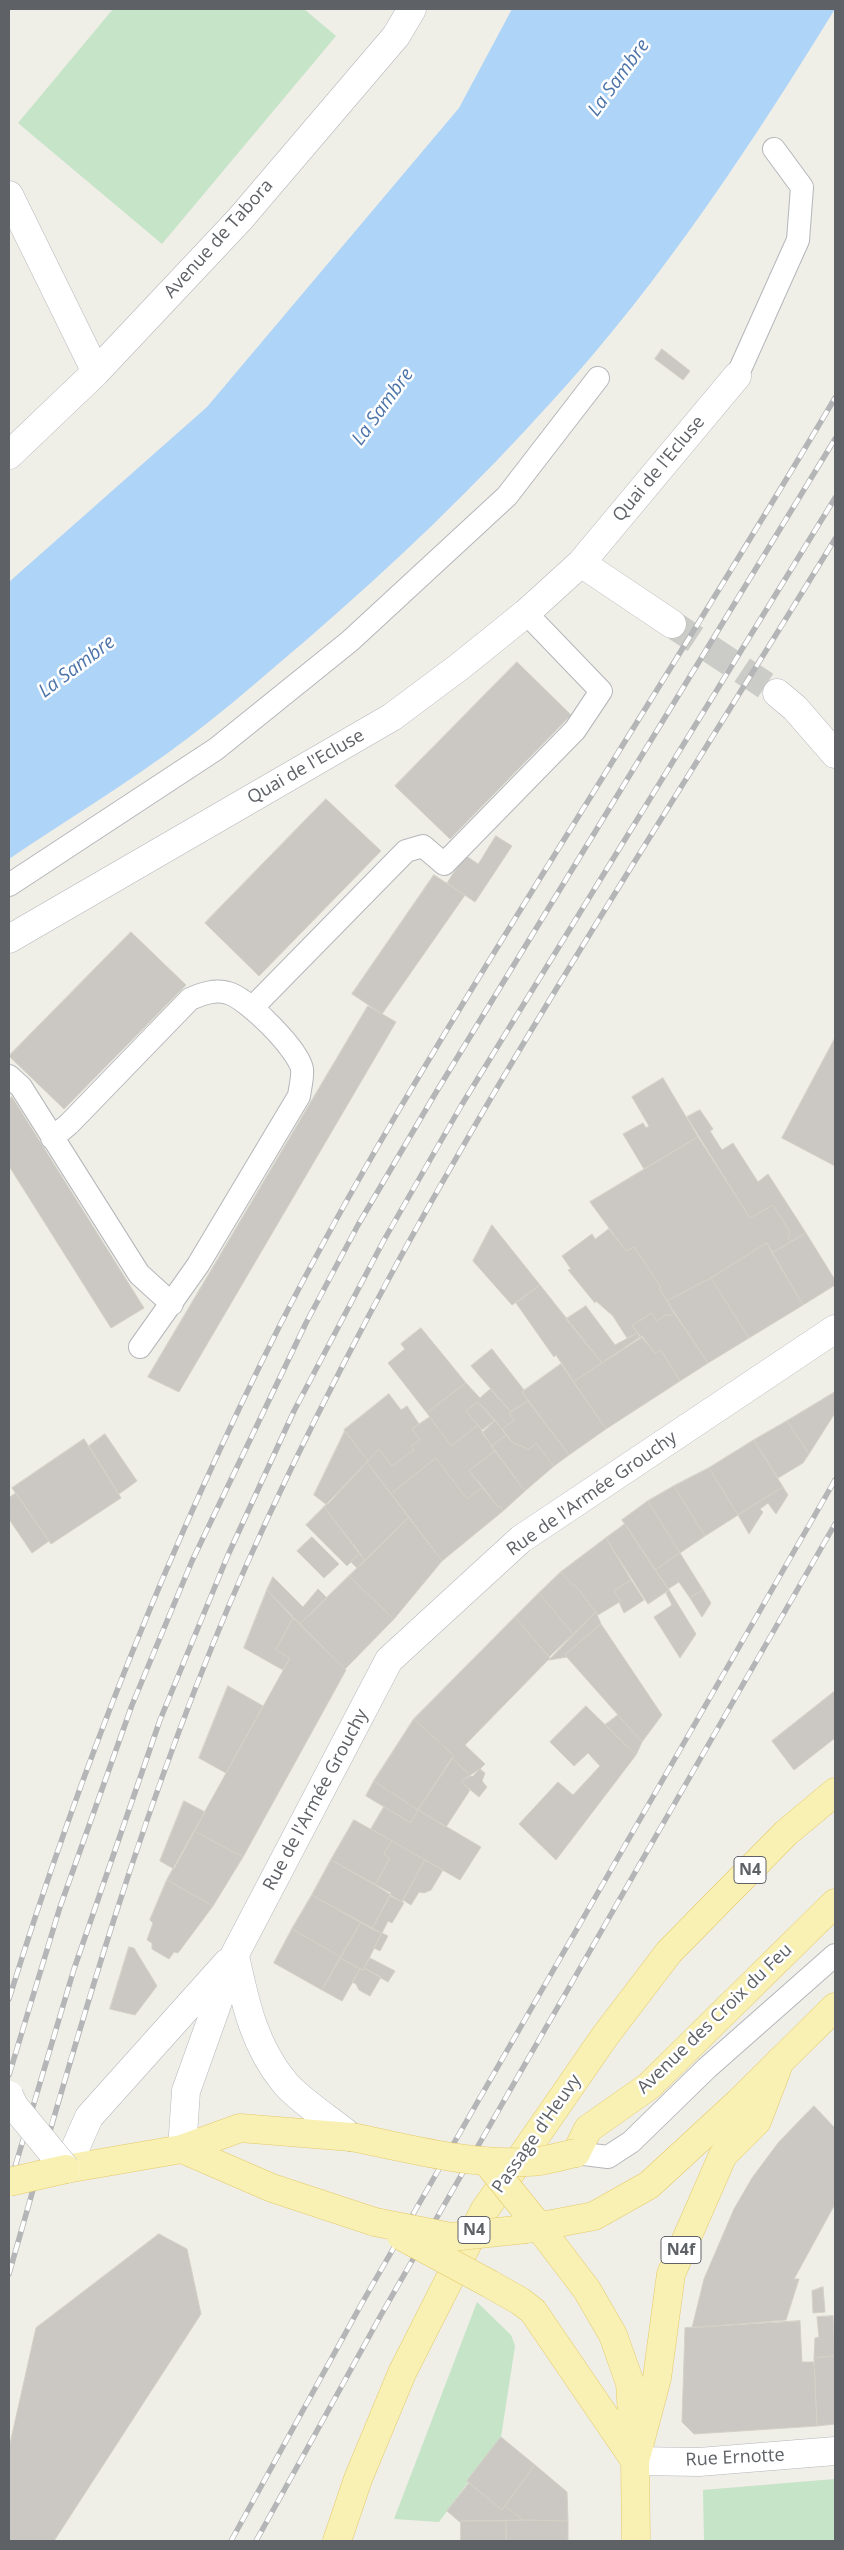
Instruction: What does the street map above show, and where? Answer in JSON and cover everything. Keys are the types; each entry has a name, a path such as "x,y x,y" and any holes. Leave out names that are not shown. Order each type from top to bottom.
{"main road":[{"name":"Passage d'Heuvy","path":"337,2541 358,2480 402,2374 484,2211 605,2036 669,1952 786,1833 835,1792"},
{"name":"Avenue des Croix du Feu","path":"576,2153 588,2129 649,2086 835,1904"},
{"name":"N4f","path":"635,2461 657,2378 671,2274 723,2155 757,2121 780,2061 835,2007"},
{"path":"182,2149 272,2188 376,2222 451,2237 533,2226 594,2216 649,2185 780,2061"},
{"path":"9,2182 66,2169 182,2149 240,2128 351,2137 466,2160 528,2162 576,2153"},
{"name":"N4f","path":"486,2161 533,2226 587,2290 613,2335 630,2383 635,2461 636,2541"},
{"path":"376,2222 520,2301 533,2311 635,2461"}],"street":[{"name":"Avenue de Tabora","path":"9,455 96,372 240,219 396,36 412,9"},
{"path":"9,196 96,372"},
{"name":"Quai de l'Ecluse","path":"9,939 392,717 460,667 526,613 581,563 737,376"},
{"path":"581,563 672,624"},
{"path":"777,693 795,708 835,754"},
{"name":"Rue de l'Armée Grouchy","path":"182,2149 186,2091 235,1954 389,1660 521,1539 835,1329"},
{"path":"235,1954 246,2008 258,2043 286,2084 351,2137"},
{"name":"Rue de l'Armée Grouchy","path":"66,2169 89,2117 235,1954"},
{"path":"9,2095 14,2106 66,2169"},
{"name":"Rue Ernotte","path":"635,2461 699,2462 835,2451"}],"lane":[{"path":"737,376 798,240 802,187 774,149"},
{"path":"9,885 216,749 350,641 507,496 598,378"},
{"path":"252,1008 406,851 422,846 444,864 576,730 600,691 526,613"},
{"path":"52,1138 69,1124 190,999 208,992 228,993 252,1008 290,1046 302,1069 299,1096 172,1304 140,1347"},
{"path":"9,1076 20,1088 139,1274 172,1304"},
{"path":"576,2153 608,2157 631,2142 707,2068 835,1955"}],"green space":[{"path":"113,9 304,9 336,36 162,244 18,123"},
{"path":"477,2302 511,2335 515,2346 501,2437 439,2522 394,2519"},
{"path":"835,2479 835,2541 704,2541 703,2490"}],"water":[{"name":"La Sambre","path":"512,9 835,9 738,161 668,260 594,354 494,463 433,525 369,584 218,715 144,769 9,859 9,582 207,407 459,108"}],"building":[{"path":"662,349 690,371 683,380 655,359"},
{"path":"517,662 571,715 450,839 395,786"},
{"path":"326,799 381,851 259,976 205,923"},
{"path":"496,836 512,846 475,902 447,883 465,855 478,864"},
{"path":"434,875 465,895 382,1014 352,994"},
{"path":"131,932 186,985 64,1109 9,1056"},
{"path":"368,1006 396,1022 179,1392 148,1377"},
{"path":"835,1038 835,1166 782,1138"},
{"path":"663,1078 698,1137 644,1169 623,1134 643,1123 646,1128 649,1126 632,1097"},
{"path":"12,1097 144,1308 111,1328 9,1166 9,1099"},
{"path":"700,1110 713,1129 710,1131 722,1150 733,1143 758,1182 768,1174 806,1233 791,1242 788,1238 790,1232 773,1205 750,1218 687,1117"},
{"path":"698,1137 750,1218 773,1205 790,1232 788,1238 791,1242 772,1253 767,1243 711,1278 667,1301 659,1288 661,1287 634,1247 626,1251 590,1202"},
{"path":"492,1225 540,1285 512,1305 473,1261"},
{"path":"609,1229 626,1251 634,1247 661,1287 659,1288 674,1313 669,1316 667,1314 656,1321 652,1313 632,1326 637,1333 627,1338 613,1316 596,1301 595,1303 568,1270 571,1269 562,1256 592,1234 595,1239"},
{"path":"806,1233 835,1280 835,1285 803,1305 772,1253"},
{"path":"767,1243 803,1305 749,1338 711,1278"},
{"path":"711,1278 749,1338 708,1363 667,1301"},
{"path":"540,1285 602,1363 574,1382 516,1303"},
{"path":"586,1306 615,1345 637,1333 641,1338 602,1363 566,1319"},
{"path":"652,1313 656,1321 667,1314 669,1316 674,1313 708,1363 680,1381 661,1350 655,1353 632,1326"},
{"path":"421,1328 466,1383 427,1413 388,1363 405,1349 401,1344"},
{"path":"642,1336 655,1353 661,1350 680,1381 606,1429 574,1382"},
{"path":"492,1349 524,1390 522,1392 528,1401 511,1412 471,1366"},
{"path":"561,1364 606,1429 569,1455 522,1392"},
{"path":"466,1383 480,1398 490,1389 511,1412 509,1413 514,1420 502,1429 478,1402 466,1411 478,1425 451,1446 427,1413"},
{"path":"835,1392 835,1413 809,1454 787,1421"},
{"path":"389,1394 401,1410 407,1406 419,1424 412,1429 420,1440 411,1446 414,1450 392,1466 379,1449 368,1461 344,1430"},
{"path":"528,1401 569,1455 554,1466 536,1443 529,1449 513,1443 502,1429 514,1420 509,1413"},
{"path":"478,1402 495,1420 482,1430 466,1411"},
{"path":"430,1417 451,1446 478,1425 495,1451 469,1471 483,1487 467,1499 436,1458 391,1494 367,1462 379,1449 392,1466 414,1450 411,1446 420,1440 412,1429"},
{"path":"495,1420 506,1435 492,1446 482,1433"},
{"path":"787,1421 809,1454 803,1463 778,1478 754,1440"},
{"path":"345,1431 368,1461 327,1505 314,1495"},
{"path":"105,1434 137,1481 119,1494 89,1446"},
{"path":"506,1435 513,1443 529,1449 536,1443 554,1466 525,1491 492,1446"},
{"path":"84,1439 121,1498 51,1544 12,1488"},
{"path":"754,1440 783,1487 738,1515 709,1468"},
{"path":"495,1451 525,1491 503,1511 469,1471"},
{"path":"436,1458 467,1499 483,1487 503,1511 442,1561 391,1494"},
{"path":"367,1462 409,1517 365,1561 324,1507"},
{"path":"709,1468 738,1515 705,1536 674,1486"},
{"path":"674,1486 705,1536 680,1553 648,1501"},
{"path":"783,1487 788,1495 776,1514 768,1503 760,1509 763,1512 749,1534 738,1515"},
{"path":"16,1493 49,1541 32,1553 9,1519 9,1498"},
{"path":"648,1501 680,1553 655,1570 622,1520"},
{"path":"324,1507 360,1553 347,1566 306,1525"},
{"path":"409,1517 442,1561 394,1619 349,1576"},
{"path":"625,1524 669,1590 648,1604 606,1538"},
{"path":"312,1537 339,1564 324,1578 297,1551"},
{"path":"606,1538 631,1580 614,1591 621,1601 598,1615 575,1585 573,1586 561,1572"},
{"path":"360,1553 365,1561 357,1568 351,1562"},
{"path":"680,1553 703,1590 690,1598 679,1582 668,1589 655,1570"},
{"path":"561,1572 573,1586 575,1585 596,1612 573,1634 539,1593"},
{"path":"349,1576 394,1619 345,1669 300,1624"},
{"path":"273,1577 303,1607 318,1589 327,1598 300,1624 267,1590"},
{"path":"631,1580 644,1600 624,1613 619,1602 621,1601 614,1591"},
{"path":"267,1590 293,1618 276,1650 290,1658 283,1670 244,1648"},
{"path":"669,1590 696,1634 680,1658 654,1617 672,1605 666,1593"},
{"path":"703,1590 711,1603 702,1617 690,1598"},
{"path":"539,1593 573,1634 549,1657 515,1617"},
{"path":"596,1612 601,1624 565,1655 567,1657 549,1660"},
{"path":"515,1617 550,1658 465,1745 485,1764 472,1777 452,1758 454,1756 414,1719"},
{"path":"293,1618 346,1670 243,1857 194,1831 290,1658 276,1650"},
{"path":"601,1624 662,1715 642,1742 565,1655"},
{"path":"228,1686 263,1706 226,1773 199,1758"},
{"path":"835,1691 835,1738 794,1770 772,1741"},
{"path":"586,1706 636,1755 556,1860 519,1824 558,1782 573,1795 600,1766 588,1753 574,1766 550,1742"},
{"path":"618,1715 642,1742 636,1755 605,1725"},
{"path":"414,1719 454,1756 418,1810 374,1781"},
{"path":"452,1758 470,1775 461,1782 470,1790 446,1827 418,1810"},
{"path":"480,1769 485,1773 482,1781 487,1787 479,1797 461,1782"},
{"path":"374,1781 418,1810 411,1823 366,1796"},
{"path":"184,1801 205,1812 174,1869 160,1861"},
{"path":"384,1807 411,1823 418,1810 481,1847 460,1880 371,1829"},
{"path":"354,1820 392,1841 384,1854 390,1858 375,1885 331,1860"},
{"path":"194,1831 243,1857 213,1906 167,1880"},
{"path":"392,1841 425,1860 402,1902 375,1885 390,1858 384,1854"},
{"path":"331,1860 391,1893 372,1929 312,1895"},
{"path":"425,1860 443,1870 431,1890 424,1893 419,1892 411,1905 403,1900"},
{"path":"167,1880 213,1906 178,1953 174,1952 169,1959 152,1949 152,1943 147,1940 153,1923 150,1920"},
{"path":"312,1895 361,1922 341,1957 292,1929"},
{"path":"390,1896 404,1903 392,1923 388,1921 382,1933 372,1929"},
{"path":"361,1922 382,1933 363,1970 340,1958"},
{"path":"292,1929 341,1957 322,1990 274,1963"},
{"path":"382,1933 388,1936 380,1951 374,1948"},
{"path":"129,1947 134,1948 157,1986 135,2015 110,2009"},
{"path":"340,1958 360,1969 342,2001 322,1990"},
{"path":"370,1958 395,1971 388,1982 364,1968"},
{"path":"364,1968 381,1977 370,1996 359,1990 356,1984 352,1982 360,1969 363,1970"},
{"path":"814,2106 834,2127 835,2125 835,2204 794,2279 799,2279 786,2320 692,2328 704,2279 734,2209 752,2178 778,2143"},
{"path":"159,2234 187,2249 201,2314 54,2541 9,2541 9,2448 36,2328"},
{"path":"823,2287 825,2312 813,2313 812,2291"},
{"path":"833,2316 835,2356 814,2358 815,2338 819,2337 817,2317"},
{"path":"800,2321 802,2362 814,2362 817,2426 694,2434 682,2422 685,2328"},
{"path":"835,2356 835,2424 817,2426 814,2358"},
{"path":"501,2437 535,2465 502,2510 467,2481"},
{"path":"535,2465 567,2492 568,2521 523,2520 505,2506"},
{"path":"469,2483 502,2510 505,2506 523,2520 461,2521 461,2523 447,2511"},
{"path":"461,2521 506,2521 506,2541 461,2541"},
{"path":"506,2521 568,2521 568,2541 506,2541"}],"tunnel":[{"path":"672,624 777,693"}],"railway":[{"path":"9,1999 66,1826 131,1656 165,1572 202,1489 280,1325 366,1166 427,1063 719,590 835,398"},
{"path":"9,2075 60,1907 132,1705 192,1561 306,1323 358,1225 435,1094 835,439"},
{"path":"9,2187 74,1969 160,1720 228,1555 294,1411 384,1240 461,1106 835,498"},
{"path":"9,2274 87,2005 115,1916 176,1739 246,1566 309,1432 377,1300 449,1171 524,1043 835,539"},
{"path":"231,2541 362,2303 835,1480"},
{"path":"256,2541 381,2315 835,1524"}]}
